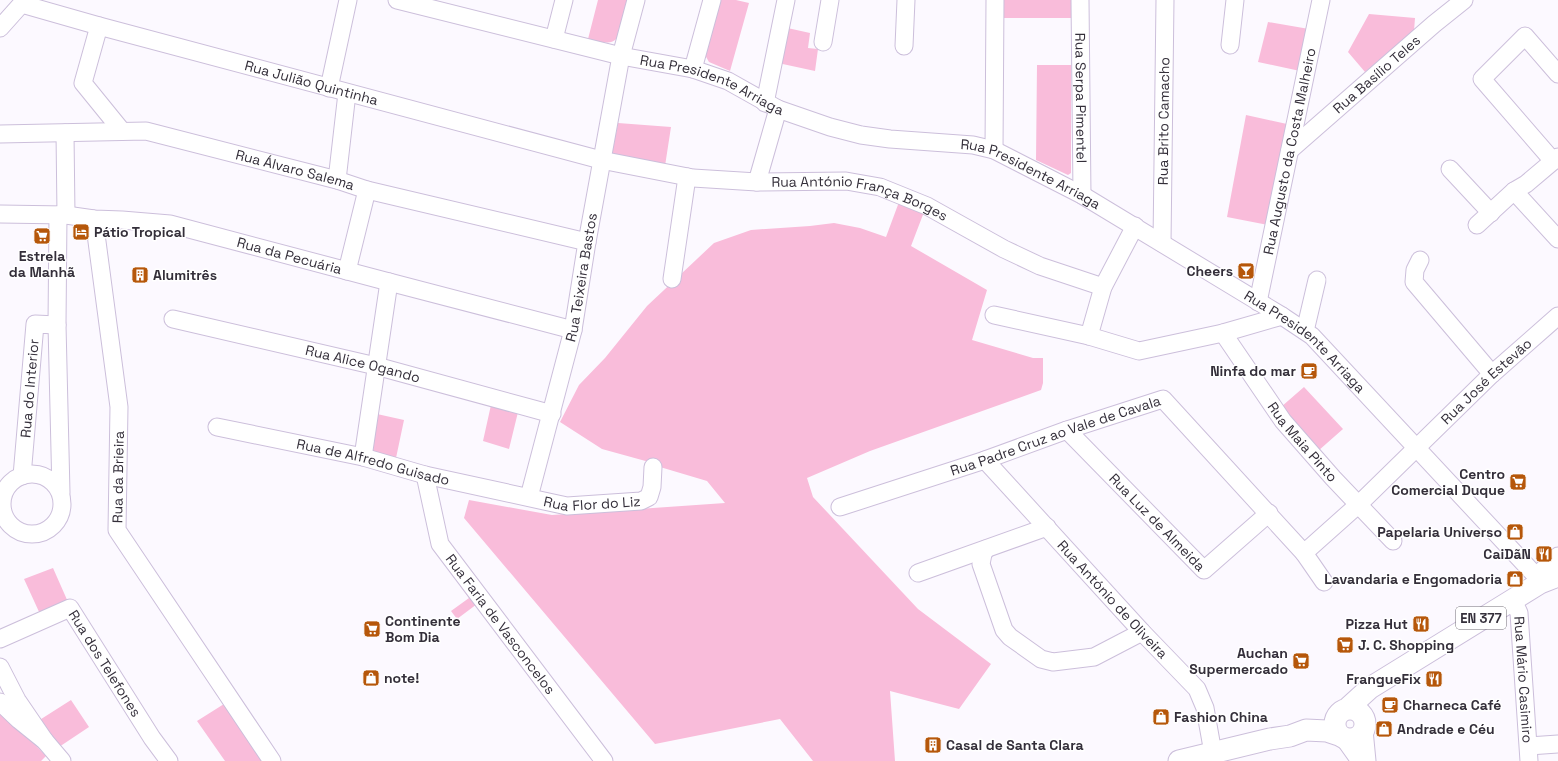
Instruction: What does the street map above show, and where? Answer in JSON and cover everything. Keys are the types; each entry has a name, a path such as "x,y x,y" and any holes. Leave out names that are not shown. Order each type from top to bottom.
{"main road":[{"name":"EN 377","path":"1354,718 1393,675 1468,626 1513,600 1548,571"},
{"path":"1183,761 1270,739 1290,736 1306,730 1326,731 1352,739 1361,734 1354,718 1317,719 1288,730 1270,739"}],"street":[{"path":"329,88 348,0"},
{"name":"Rua Presidente Arriaga","path":"397,0 621,56 693,69 728,81 772,106 830,127 862,135 890,139 973,145 994,150 1082,195 1282,316 1312,336 1418,448 1548,571"},
{"path":"554,39 564,0"},
{"name":"Rua Teixeira Bastos","path":"529,497 573,330 587,242 621,56 636,0"},
{"path":"693,69 712,0"},
{"path":"756,182 772,106 786,0"},
{"path":"823,42 830,0"},
{"path":"904,46 906,0"},
{"path":"994,150 995,0"},
{"name":"Rua Serpa Pimentel","path":"1080,0 1082,195"},
{"name":"Rua Brito Camacho","path":"1162,243 1165,0"},
{"path":"1230,45 1236,0"},
{"name":"Rua Augusto da Costa Malheiro","path":"1258,302 1321,0"},
{"name":"Rua Basílio Teles","path":"1290,150 1434,24 1464,0"},
{"path":"0,28 23,2"},
{"name":"Rua Julião Quintinha","path":"23,2 99,26 602,160"},
{"path":"99,26 83,83 122,131"},
{"path":"1477,225 1514,191 1526,184 1555,159 1482,78 1525,36 1558,74"},
{"path":"336,180 347,93"},
{"name":"Rua Álvaro Salema","path":"0,134 146,131 336,180 367,190 587,242"},
{"name":"Rua do Interior","path":"57,325 35,324 22,476 14,480 8,487 3,500 4,515 8,523 15,530 24,534 34,535 43,533 51,528 58,521 62,512 63,503 60,493 57,325 65,133"},
{"name":"Rua António França Borges","path":"602,160 688,177 756,182 846,181 880,187 927,206 1004,249 1040,266 1103,287"},
{"path":"1450,169 1490,213"},
{"path":"672,279 688,177"},
{"path":"347,271 367,190"},
{"path":"1514,191 1558,239"},
{"name":"Rua da Pecuária","path":"0,214 62,215 94,219 170,224 573,330"},
{"name":"Rua da Brieira","path":"94,219 119,407 117,530 272,761"},
{"path":"1090,336 1103,287 1135,226"},
{"path":"1420,260 1415,270 1414,282 1492,374"},
{"path":"1305,331 1317,280"},
{"path":"363,456 389,282"},
{"path":"994,315 1090,336 1140,351 1223,333 1282,316"},
{"name":"Rua Alice Ogando","path":"173,319 376,366 552,414"},
{"name":"Rua José Estevão","path":"1418,448 1492,374 1556,322"},
{"name":"Rua Maia Pinto","path":"1223,333 1283,421 1333,478 1393,541"},
{"name":"Rua Padre Cruz ao Vale de Cavala","path":"840,506 985,460 1067,430 1163,399 1269,513 1304,553 1324,582"},
{"name":"Rua de Alfredo Guisado","path":"217,427 363,456 425,475 529,497"},
{"name":"Rua Luz de Almeida","path":"1067,430 1204,570 1269,513"},
{"path":"1304,553 1359,504 1418,448"},
{"name":"Rua António de Oliveira","path":"985,460 1142,632 1197,689 1205,708 1213,753"},
{"name":"Rua Flor do Liz","path":"529,497 567,506 641,501 649,497 652,487 653,467"},
{"path":"22,476 36,474 49,479 56,485 60,493"},
{"name":"Rua Faria de Vasconcelos","path":"425,475 440,544 604,761"},
{"path":"918,573 1047,527"},
{"path":"986,549 983,554 981,564 1004,630 1010,637 1042,660 1053,662 1093,658 1142,632"},
{"name":"Rua Mário Casimiro","path":"1513,600 1519,613 1529,754"},
{"name":"Rua dos Telefones","path":"0,638 70,608 152,738 169,761"},
{"path":"0,667 17,700 45,741 62,761"},
{"path":"0,702 45,741"},
{"path":"1354,718 1367,761"},
{"path":"1341,736 1360,761"},
{"path":"1529,754 1558,744"}],"shaded area":[{"path":"598,0 628,0 618,37 608,43 588,39"},
{"path":"719,0 736,0 749,3 730,71 709,62 705,55"},
{"path":"1004,0 1072,0 1072,18 1004,18"},
{"path":"1369,14 1415,18 1414,31 1365,72 1348,52"},
{"path":"1268,22 1309,29 1300,71 1258,62"},
{"path":"783,27 810,33 808,48 818,49 815,71 778,63"},
{"path":"1037,65 1071,65 1071,173 1068,175 1036,160"},
{"path":"1246,115 1287,124 1268,225 1227,217"},
{"path":"618,123 671,127 665,166 612,154"},
{"path":"899,202 924,212 911,246 987,290 972,340 1033,358 1043,358 1043,383 1041,390 870,451 807,478 813,497 918,609 991,664 959,709 890,691 895,761 813,761 780,719 655,744 464,518 469,500 552,515 725,503 707,481 660,467 660,465 602,449 560,422 579,385 605,358 647,306 714,243 751,230 834,223 860,228 886,237"},
{"path":"1304,387 1343,429 1318,451 1281,407"},
{"path":"491,405 518,412 509,449 483,441"},
{"path":"377,414 404,420 396,458 373,451"},
{"path":"53,568 68,602 40,614 24,579"},
{"path":"463,584 477,604 457,619 451,611 469,598 460,586"},
{"path":"71,700 89,727 59,747 38,721"},
{"path":"224,704 262,761 225,761 197,721"},
{"path":"0,708 46,756 41,761 0,761"}],"place":[{"name":"Pátio Tropical","path":"81,232"},
{"name":"Estrela da Manhã","path":"42,236"},
{"name":"Cheers","path":"1246,271"},
{"name":"Alumitrês","path":"140,275"},
{"name":"Ninfa do mar","path":"1309,371"},
{"name":"Centro Comercial Duque","path":"1518,482"},
{"name":"Papelaria Universo","path":"1515,532"},
{"name":"CaiDãN","path":"1544,554"},
{"name":"Lavandaria e Engomadoria","path":"1515,579"},
{"name":"Pizza Hut","path":"1421,624"},
{"name":"Continente Bom Dia","path":"372,629"},
{"name":"J. C. Shopping","path":"1345,645"},
{"name":"Auchan Supermercado","path":"1301,661"},
{"name":"note!","path":"371,678"},
{"name":"FrangueFix","path":"1434,679"},
{"name":"Charneca Café","path":"1390,705"},
{"name":"Fashion China","path":"1161,717"},
{"name":"Andrade e Céu","path":"1384,729"},
{"name":"Casal de Santa Clara","path":"933,745"}]}
